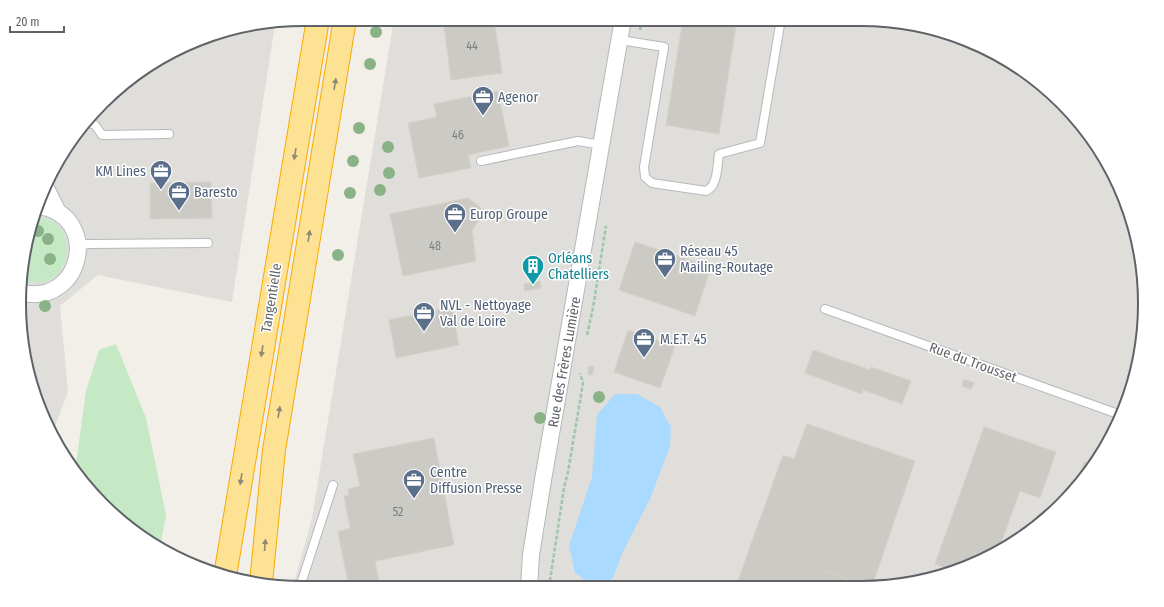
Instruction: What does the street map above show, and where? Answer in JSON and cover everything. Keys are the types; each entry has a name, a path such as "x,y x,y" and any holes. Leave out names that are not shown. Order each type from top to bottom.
{"highway":[{"name":"Tangentielle","path":"226,570 317,26"},
{"name":"Tangentielle","path":"261,578 274,450 344,26"}],"street":[{"name":"Rue des Frères Lumière","path":"530,581 532,555 543,480 622,26"},
{"path":"27,292 41,294 61,285 74,267 78,246 72,226 58,212 49,194"},
{"path":"43,207 58,212"}],"lane":[{"path":"620,40 664,47 644,167 645,177 652,183 706,191 712,189 714,184 719,154 760,143 779,26"},
{"path":"92,124 95,125 102,135 170,134"},
{"path":"481,161 578,142 602,145"},
{"path":"78,246 88,244 208,243"},
{"name":"Rue du Trousset","path":"825,309 1115,413"},
{"path":"302,581 333,485"}],"path":[{"name":"Rue des Frères Lumière","path":"586,339 593,308 604,238"},
{"name":"Rue des Frères Lumière","path":"550,581 562,495 568,472 583,383 578,370"}],"shaded area":[{"path":"393,26 860,26 897,28 932,35 967,47 999,63 1029,83 1057,107 1091,149 1117,197 1133,249 1136,267 1138,304 1136,340 1133,358 1117,410 1091,458 1057,500 1015,534 967,560 915,576 897,579 860,581 295,581 312,518"},
{"path":"274,28 232,302 98,275 60,306 68,392 55,426 47,410 35,375 28,340 26,304 28,267 35,232 47,197 63,165 83,135 107,107 149,73 197,47 232,35"}],"green space":[{"path":"40,218 51,220 61,229 66,242 66,255 61,268 52,278 40,283 27,281 31,249"},
{"path":"116,344 146,418 166,515 161,541 135,524 107,500 76,462 86,391 99,350"}],"water":[{"path":"615,394 637,394 660,407 671,427 670,446 650,499 622,554 613,578 608,581 586,581 575,573 569,546 592,477 597,415"}],"building":[{"path":"444,26 495,26 502,73 451,80"},
{"path":"682,26 736,26 719,134 666,125"},
{"path":"498,91 509,146 468,155 471,168 419,178 408,123 437,117 434,104"},
{"path":"211,182 212,218 150,219 150,183"},
{"path":"468,198 485,211 472,230 476,261 403,276 390,214"},
{"name":"Réseau 45 Mailing-Routage","path":"635,242 711,267 695,316 619,290"},
{"name":"Orléans Chatelliers","path":"540,281 541,288 525,291 524,284"},
{"name":"NVL - Nettoyage Val de Loire","path":"452,307 459,345 396,358 389,320"},
{"name":"M.E.T. 45","path":"628,330 675,346 660,388 614,372"},
{"path":"813,350 870,370 871,367 911,381 902,404 863,390 862,394 805,373"},
{"path":"589,366 594,367 592,375 588,375"},
{"path":"964,379 974,383 971,389 962,386"},
{"path":"807,424 915,461 874,580 853,581 826,571 823,581 738,581 783,455 794,459"},
{"path":"984,427 1056,452 1040,498 1020,491 1001,543 967,560 945,568 935,564"},
{"path":"434,438 454,545 375,561 379,581 348,581 338,532 350,528 344,496 349,495 348,489 360,486 353,454"},
{"path":"1084,462 1087,463 1081,472 1080,473"},
{"path":"826,571 853,581 823,581"}],"place":[{"name":"Agenor","path":"483,116"},
{"name":"KM Lines","path":"161,190"},
{"name":"Baresto","path":"179,212"},
{"name":"Europ Groupe","path":"455,234"},
{"name":"Réseau 45 Mailing-Routage","path":"665,278"},
{"name":"Orléans Chatelliers","path":"533,286"},
{"name":"NVL - Nettoyage Val de Loire","path":"424,332"},
{"name":"M.E.T. 45","path":"644,358"},
{"name":"Centre Diffusion Presse","path":"414,500"}]}
